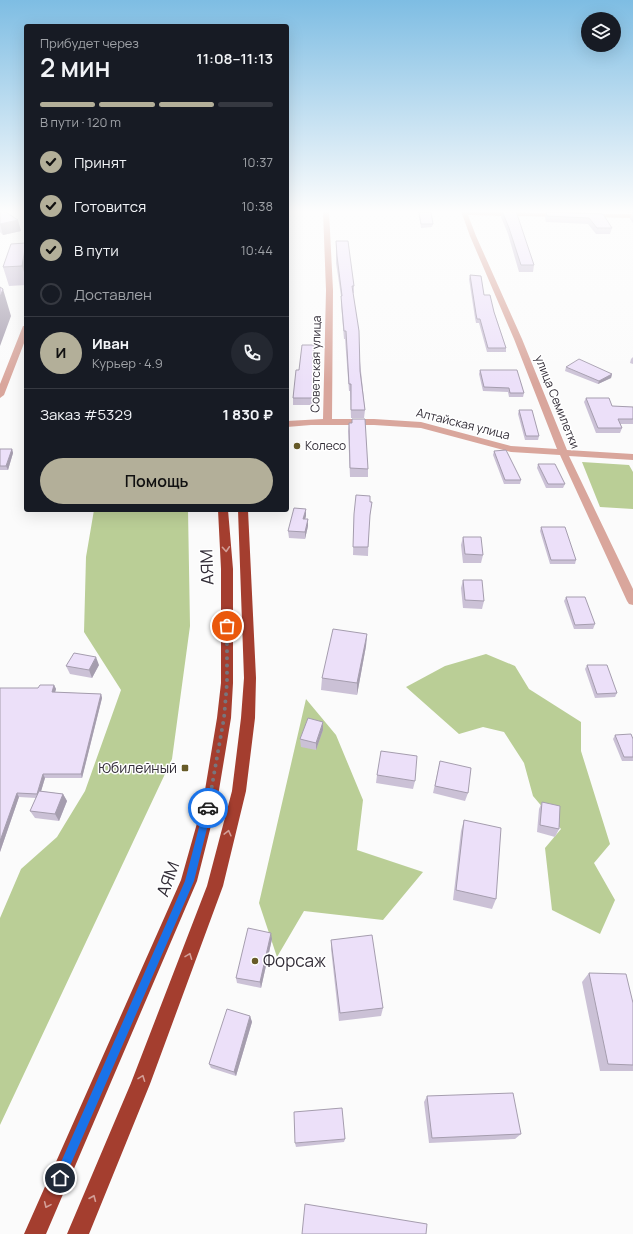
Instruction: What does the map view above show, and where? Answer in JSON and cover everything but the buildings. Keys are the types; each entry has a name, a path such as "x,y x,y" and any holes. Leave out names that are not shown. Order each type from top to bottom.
{"highway":[{"name":"АЯМ","path":"35,1234 189,881 210,802 224,718 227,683 227,584 223,512"},
{"path":"78,1234 140,1084 215,886 239,791 248,718 250,678 243,512"}],"street":[{"name":"Советская улица","path":"327,421 329,342 328,269"},
{"name":"улица Семилетки","path":"487,269 563,453 633,601"},
{"path":"0,395 24,333"},
{"name":"Алтайская улица","path":"289,424 327,421 420,425 511,449 633,457"}],"green space":[{"path":"582,462 629,465 633,472 633,509 600,507"},
{"path":"94,512 188,512 190,626 172,759 0,1125 0,918 21,869 57,837 85,791 121,690 84,632 86,557"},
{"path":"486,654 515,666 529,689 581,722 581,751 610,844 594,863 615,900 600,934 552,910 545,848 561,829 533,796 524,763 504,732 483,727 459,734 406,687 445,666"},
{"path":"306,699 336,735 363,800 357,850 423,872 383,920 304,911 277,957 259,903"}],"way so far":[{"path":"208,808 224,718 227,683 227,626"}],"place":[{"name":"Колесо","path":"297,446"},
{"name":"Юбилейный","path":"185,768"},
{"name":"Форсаж","path":"255,961"}],"route":[{"path":"60,1178 189,881 208,808"}]}
